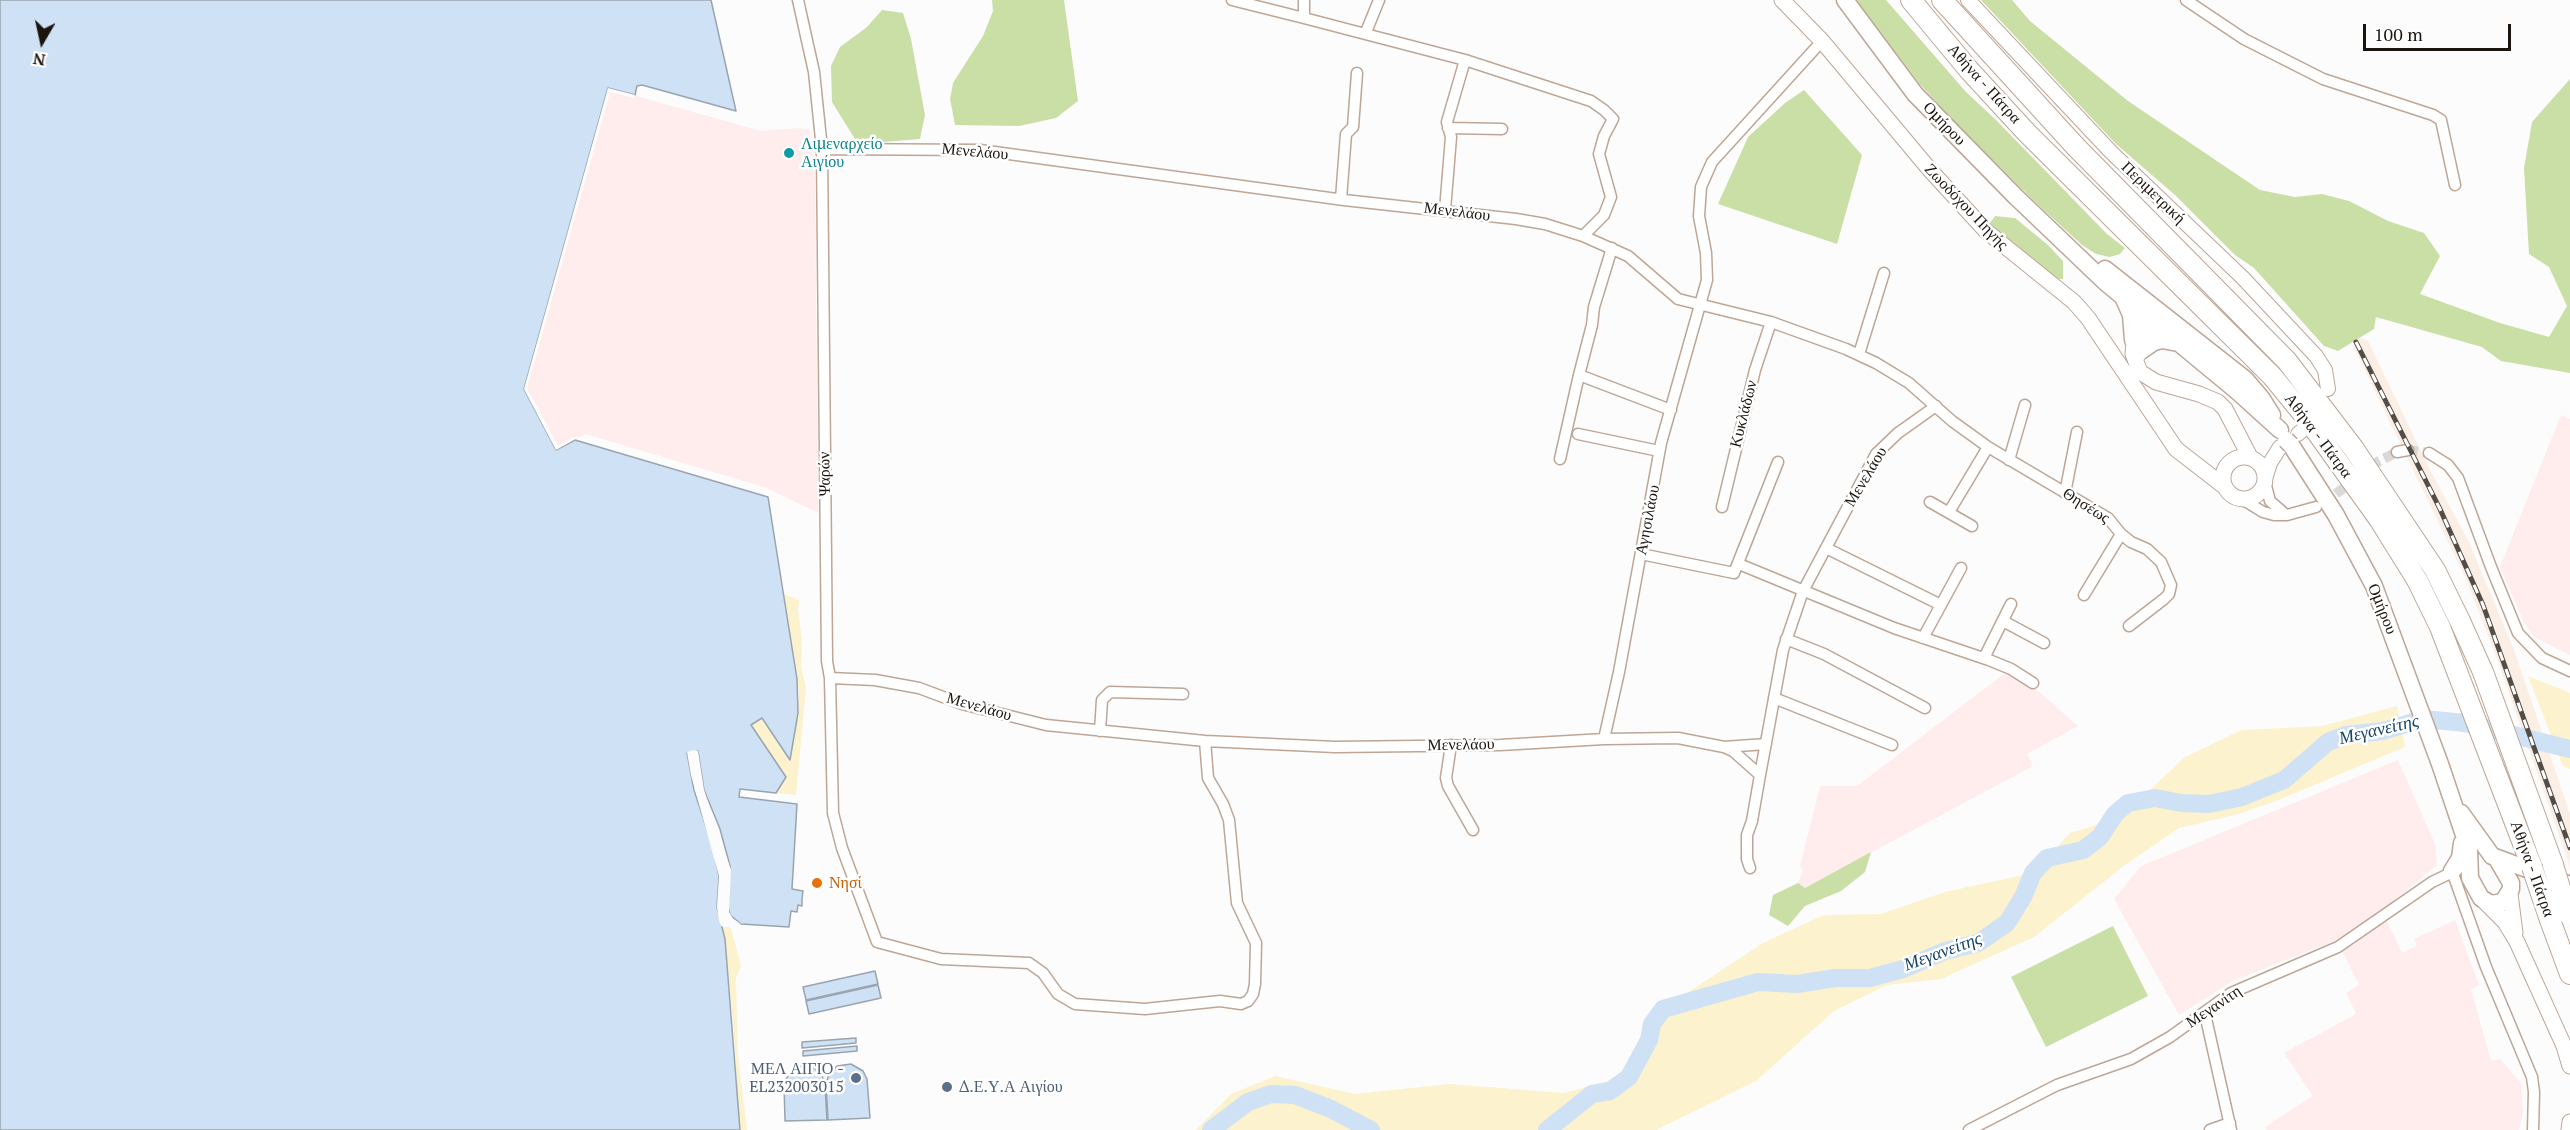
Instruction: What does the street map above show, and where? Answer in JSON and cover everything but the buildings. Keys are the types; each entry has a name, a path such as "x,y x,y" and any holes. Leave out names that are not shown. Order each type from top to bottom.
{"highway":[{"name":"Αθήνα - Πάτρα","path":"1911,0 1969,70 2027,133 2272,376 2308,420 2399,549 2440,627 2462,679 2532,867 2564,913"},
{"name":"Αθήνα - Πάτρα","path":"1941,0 2076,147 2287,361 2354,449 2423,551 2435,570 2483,672 2553,865 2564,913 2570,974"}],"main road":[{"name":"Ζωοδόχου Πηγής","path":"1782,0 1822,40 1890,124 1986,231 2057,286 2081,310 2176,449 2225,487"},
{"name":"Ομήρου","path":"1845,0 1915,94 2016,197 2122,296 2157,317 2254,388 2292,435 2365,568 2383,609 2440,764 2470,854 2469,878 2486,902"},
{"name":"Ομήρου","path":"2057,236 2113,274 2181,344 2292,435"},
{"path":"2122,296 2131,315 2140,372 2148,378 2218,402 2225,409 2252,458 2263,467 2265,479 2255,496 2242,499 2235,497 2225,487 2223,481 2233,448 2233,427"},
{"path":"2136,352 2138,327 2157,317"},
{"path":"2136,352 2162,340 2181,344"},
{"path":"2196,466 2227,465 2240,457 2252,458"},
{"name":"Ομήρου","path":"2453,802 2511,883 2510,894"},
{"path":"2452,872 2460,858 2462,833"},
{"path":"2469,867 2476,858 2486,855 2570,885"},
{"path":"2486,902 2497,904 2510,894 2538,888 2548,889 2564,913"},
{"path":"2510,894 2512,921 2517,942"},
{"path":"2486,902 2505,922 2517,942 2564,1046 2570,1066"},
{"path":"2569,1130 2570,1122"}],"street":[{"name":"Ψαρών","path":"798,0 815,78 822,149 822,362 827,661 830,678 833,813 842,848 877,942 941,959 1029,963 1043,973 1058,994 1067,1000 1086,1005 1145,1009 1220,1001 1241,1004 1248,1000 1253,994 1255,984 1256,943 1237,903 1229,820 1208,778 1205,741"},
{"path":"1232,0 1366,32 1465,60 1591,101 1613,119 1604,136 1599,154 1611,193 1609,204 1601,219 1583,236"},
{"path":"1304,0 1305,18"},
{"path":"1366,32 1379,0"},
{"name":"Περιμετρική","path":"1968,0 2111,152 2243,278 2316,356 2325,370 2328,389"},
{"path":"2186,0 2244,39 2324,79 2433,115 2441,120 2455,184"},
{"name":"Αγησιλάου","path":"1604,739 1659,452 1701,304 1708,270 1699,209 1703,181 1712,162 1822,40"},
{"path":"1445,210 1451,138 1447,122 1465,60"},
{"path":"1341,199 1346,134 1353,127 1357,73"},
{"path":"1448,128 1502,129"},
{"name":"Μενελάου","path":"822,149 980,150 1545,224 1612,248 1640,264 1671,295 1690,303 1771,322 1859,354 1910,383 1936,406 1898,433 1880,450 1803,591 1786,639 1760,775"},
{"path":"1560,459 1592,325 1594,307 1612,248"},
{"path":"1859,354 1884,273"},
{"name":"Κυκλάδων","path":"1722,507 1755,370 1771,322"},
{"path":"1579,375 1671,410"},
{"path":"2009,460 2025,405"},
{"name":"Θησέως","path":"1936,406 1988,447 2108,518 2131,542 2147,549 2162,561 2171,585 2169,594 2129,626"},
{"path":"2065,493 2077,432"},
{"path":"1578,434 1659,452"},
{"path":"1949,512 1988,447"},
{"path":"2252,458 2267,456 2280,447 2270,463 2265,479 2270,501 2286,515"},
{"path":"2429,453 2448,465 2458,478 2490,567 2518,633 2542,658 2570,672"},
{"path":"1641,555 1734,573 1778,462"},
{"path":"2242,499 2263,512 2286,515 2316,507"},
{"path":"1930,502 1972,526"},
{"path":"2084,595 2121,534"},
{"path":"1826,548 1941,605"},
{"path":"1739,564 1923,638 1984,658 2011,669 2033,683"},
{"path":"1923,638 1961,568"},
{"path":"1984,658 2011,604"},
{"path":"2003,621 2044,642"},
{"path":"1786,639 1824,654 1924,708"},
{"name":"Μενελάου","path":"830,678 875,680 920,688 962,704 1046,725 1205,741 1335,747 1500,745 1604,739 1678,738 1724,747 1742,757 1760,775"},
{"path":"1100,731 1102,700 1110,692 1183,694"},
{"path":"1774,698 1892,745"},
{"path":"1724,747 1766,744"},
{"path":"1451,745 1446,778 1473,830"},
{"path":"1750,868 1747,859 1747,835 1752,821 1760,775"},
{"name":"Μεγανίτη","path":"1969,1130 2056,1085 2131,1059 2170,1037 2241,988 2349,940 2432,882 2469,867"},
{"path":"2452,872 2486,967 2528,1065 2534,1092 2533,1130"},
{"path":"2205,1014 2230,1127 2210,1130"}],"shaded area":[{"path":"608,88 761,131 800,128 810,130 815,178 818,513 767,488 586,434 556,450 524,389"},
{"path":"2361,338 2368,341 2429,468 2469,542 2514,650 2570,814 2570,866 2496,656 2466,579 2353,346 2354,342"},
{"path":"2561,415 2570,419 2570,655 2534,637 2524,622 2500,567"},
{"path":"2005,673 2028,682 2078,726 2027,754 2033,766 1805,888 1798,883 1803,870 1800,866 1820,786 1857,786"},
{"path":"2398,760 2435,844 2437,865 2385,908 2346,936 2233,981 2179,1015 2114,899 2141,866"},
{"path":"2386,919 2402,953 2417,946 2414,939 2455,920 2479,985 2471,989 2491,1061 2500,1059 2521,1083 2523,1111 2519,1130 2266,1130 2265,1127 2313,1096 2284,1053 2356,1014 2346,993 2359,985 2340,947 2355,945 2358,939"}],"green space":[{"path":"992,0 1064,0 1078,101 1056,118 1019,126 955,125 950,99 953,83 983,36 993,11"},
{"path":"1856,0 1886,0 1966,92 2107,234 2125,248 2120,254 2110,257 2096,254 2082,245 2035,202 1918,82"},
{"path":"1981,0 2012,0 2030,21 2128,101 2260,190 2295,197 2322,194 2349,201 2388,221 2424,233 2440,256 2420,294 2500,323 2549,337 2567,306 2549,267 2529,254 2524,168 2532,122 2570,79 2570,373 2501,361 2482,347 2376,317 2374,329 2338,351 2324,346 2254,268 2235,255 2175,195 2116,144"},
{"path":"882,10 903,13 911,39 925,115 920,139 858,144 832,102 831,66 840,47 867,27"},
{"path":"1804,90 1862,155 1837,244 1718,204 1748,137 1785,103"},
{"path":"1995,216 2015,218 2048,245 2063,261 2063,279 2057,279 2003,239 1990,223"},
{"path":"1871,852 1865,872 1841,891 1805,906 1788,926 1769,915 1773,895 1798,883 1805,888"},
{"path":"2113,926 2148,996 2046,1047 2011,977"}],"sand":[{"path":"783,594 799,600 801,666 806,688 796,795 776,793 785,777 751,725 762,718 790,759 797,722 799,691"},
{"path":"2528,676 2570,693 2570,769 2563,766"},
{"path":"2397,706 2405,747 2271,803 2235,815 2179,828 2125,865 2034,937 1941,979 1887,985 1834,1011 1756,1081 1656,1130 1196,1130 1231,1094 1275,1076 1355,1094 1449,1084 1564,1093 1615,1079 1649,1040 1663,1009 1763,943 1824,915 1881,914 1945,892 2033,873 2070,833 2120,818 2185,757 2242,730 2322,726"},
{"path":"721,926 731,928 741,966 736,978 738,1055 747,1130 740,1130 733,1021 725,939"}],"water":[{"path":"0,0 711,0 736,111 642,85 637,86 635,95 608,88 524,389 556,450 575,440 768,497 797,679 798,713 790,760 762,718 751,725 786,777 776,793 740,789 739,797 797,804 792,889 803,891 802,906 798,905 797,912 791,911 789,927 741,924 730,915 728,907 730,866 720,829 704,790 698,751 687,753 694,790 713,848 719,876 717,907 725,939 740,1130 0,1130"},
{"path":"875,971 878,984 806,1000 803,987"},
{"path":"878,985 881,998 809,1014 806,1001"},
{"path":"856,1038 856,1043 802,1048 802,1042"},
{"path":"857,1046 857,1051 803,1056 803,1051"},
{"path":"851,1064 863,1071 867,1079 870,1118 828,1120 826,1084 828,1077 837,1066"},
{"path":"799,1066 813,1067 822,1075 825,1085 827,1120 785,1121 784,1083 791,1071"}],"pier":[{"path":"608,88 635,95 634,98 610,92 527,388 558,446 574,437 579,437 556,450 524,389"},
{"path":"698,751 704,790 731,870 729,912 733,919 741,924 732,922 726,913 728,870 717,830 701,791 694,753 690,754 697,789 716,847 722,875 720,907 725,927 721,926 719,921 717,907 719,876 691,775 687,752"}],"waterway":[{"name":"Μεγανείτης","path":"1547,1130 1592,1094 1610,1091 1629,1077 1649,1040 1652,1024 1663,1009 1758,982 1797,984 1835,978 1870,978 1903,969 1945,951 1978,943 2007,923 2023,897 2033,873 2047,858 2083,850 2100,837 2115,814 2128,803 2155,798 2181,803 2209,804 2242,797 2284,780 2328,742 2346,735 2383,731 2423,719 2465,723 2570,749"},
{"name":"Μεγανείτης","path":"1211,1130 1248,1102 1271,1094 1295,1095 1331,1109 1371,1130"}],"tunnel":[{"path":"2408,450 2429,453"},
{"path":"2324,503 2379,461 2397,452"}],"railway":[{"path":"2356,342 2440,509 2483,605 2570,848"}],"place":[{"name":"Λιμεναρχείο Αιγίου","path":"789,153"},
{"name":"Νησί","path":"817,883"},
{"name":"ΜΕΛ ΑΙΓΙΟ - EL232003015","path":"856,1078"},
{"name":"Δ.Ε.Υ.Α Αιγίου","path":"947,1087"}]}
